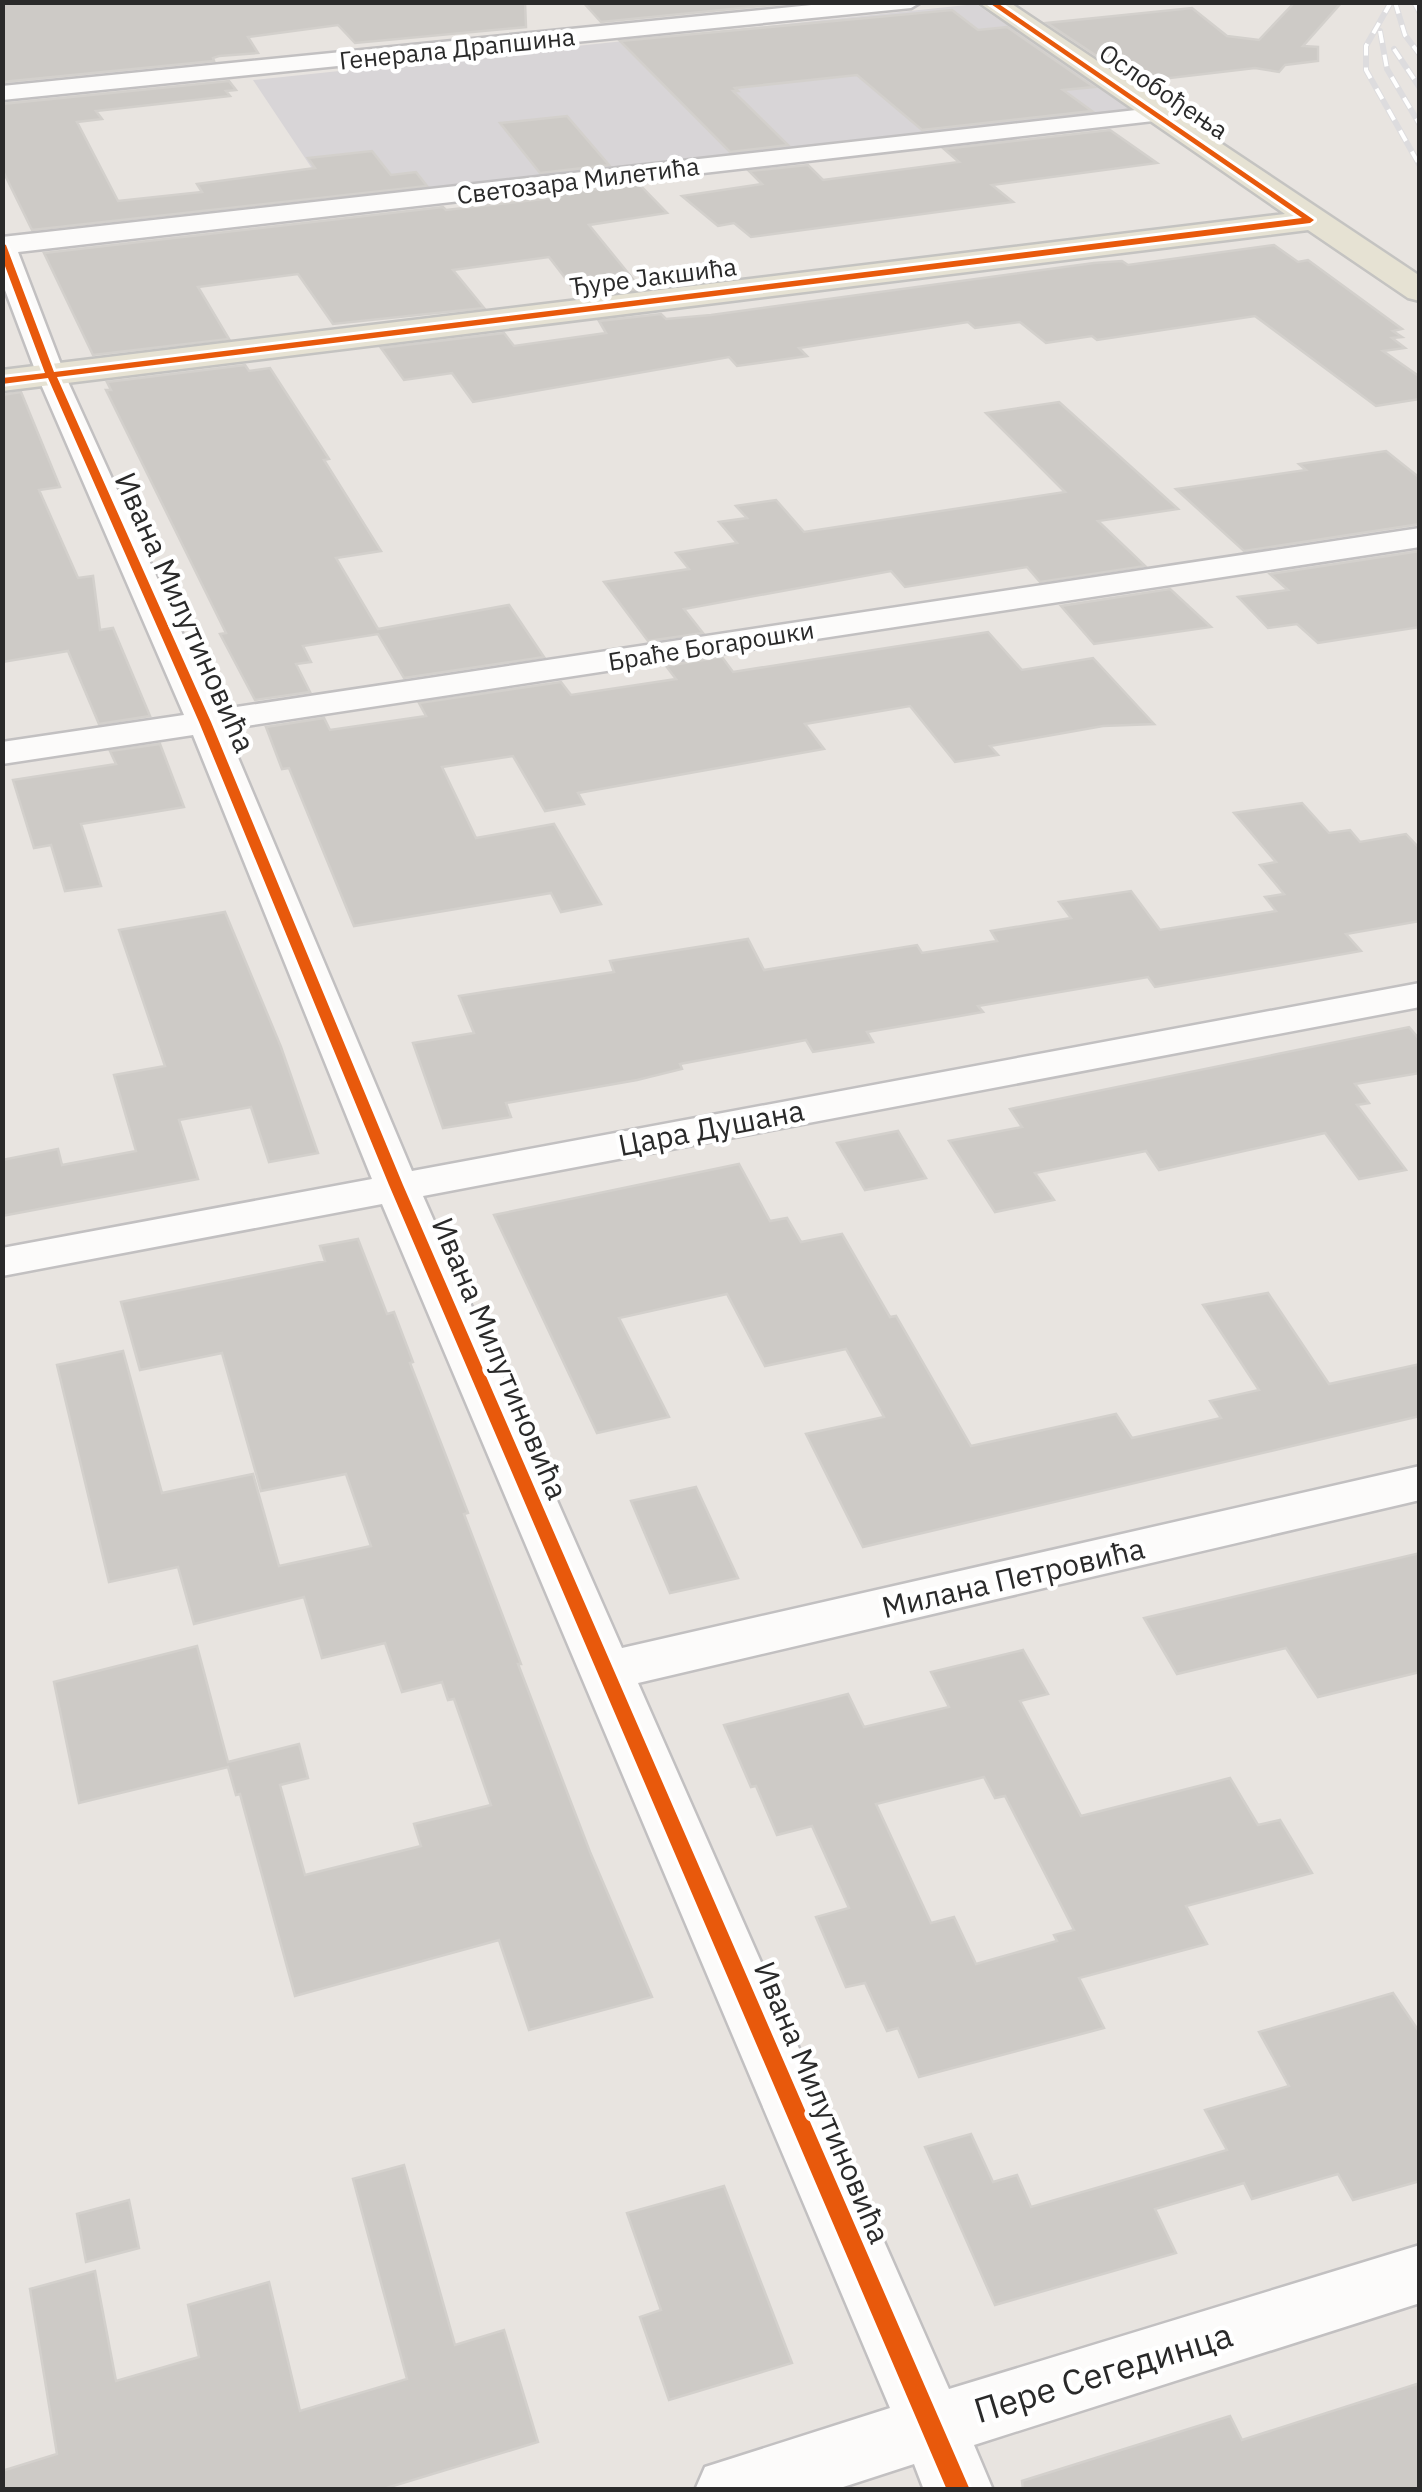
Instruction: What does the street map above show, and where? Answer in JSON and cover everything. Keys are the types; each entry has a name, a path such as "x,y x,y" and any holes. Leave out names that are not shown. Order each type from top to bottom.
{"main road":[{"name":"Ослобођења","path":"990,2 1420,291"},
{"name":"Ђуре Јакшића","path":"2,381 1310,220"}],"street":[{"name":"Генерала Драпшина","path":"2,93 911,2"},
{"name":"Светозара Милетића","path":"3,246 1154,115"},
{"name":"Ивана Милутиновића","path":"3,246 52,375 205,722 396,1185 959,2490"},
{"name":"Браће Богарошки","path":"2,752 1420,537"},
{"name":"Цара Душана","path":"2,1262 1420,995"},
{"name":"Милана Петровића","path":"607,1671 1420,1484"},
{"name":"Пере Сегединца","path":"729,2490 1420,2274"}],"shaded area":[{"path":"976,4 1133,110 333,200 253,80"}],"building":[{"path":"2,2 525,2 526,27 355,43 338,25 248,37 258,53 219,56 214,61 2,82"},
{"path":"583,2 791,2 792,3 601,22"},
{"path":"1295,2 1342,2 1303,46 1318,47 1318,61 1285,65 1279,72 1255,68 1136,82 1047,23 1192,8 1227,36 1259,40"},
{"path":"952,10 978,30 1007,27 1094,87 1063,90 1092,111 922,130 857,75 735,88 738,91 733,91 788,145 730,152 620,41"},
{"path":"229,81 236,90 226,91 230,96 96,111 102,119 77,122 118,201 202,192 197,184 315,168 308,158 372,151 391,175 416,172 427,186 32,230 2,169 2,104"},
{"path":"567,116 609,165 540,173 500,123"},
{"path":"1110,130 1157,163 992,185 1013,202 751,237 734,223 718,226 682,196 762,184 749,171 808,165 823,180 959,162 944,149"},
{"path":"639,184 667,213 589,225 641,289 579,296 549,257 453,270 484,308 333,324 298,274 198,287 229,339 93,355 44,253 560,197 557,194"},
{"path":"1274,245 1298,262 1308,260 1402,329 1393,331 1402,337 1392,338 1405,348 1383,351 1420,377 1420,399 1376,406 1255,316 1097,340 1092,336 1046,343 1020,322 975,328 968,322 799,348 807,356 737,366 729,357 473,402 452,373 404,380 381,348 504,333 514,346 606,333 599,321 661,314 666,319 711,315 1094,263 1122,261 1128,265"},
{"path":"245,365 249,371 270,368 329,459 324,460 381,551 336,558 378,629 509,605 544,657 404,678 378,634 303,646 311,662 296,664 310,692 255,700 106,390 111,390 107,382"},
{"path":"21,392 60,487 39,490 78,578 93,576 100,630 113,628 150,716 99,724 68,651 2,662 2,395"},
{"path":"1059,402 1178,509 1098,521 1145,566 1040,582 1027,567 905,587 891,571 684,609 703,633 648,641 604,582 689,569 676,553 737,543 719,522 747,518 736,506 776,500 804,532 1065,492 986,413"},
{"path":"1386,451 1420,478 1420,524 1244,551 1176,489 1306,470 1299,464"},
{"path":"1420,551 1420,627 1318,643 1297,624 1268,628 1238,597 1288,590 1270,574"},
{"path":"1170,589 1211,627 1094,644 1061,606"},
{"path":"988,632 1022,670 1093,658 1154,724 1103,726 990,746 998,755 955,762 910,706 805,724 824,749 578,793 584,804 545,811 513,756 442,767 476,838 554,824 601,904 561,912 551,893 354,926 289,768 282,769 266,727 324,718 330,730 426,716 419,703 561,682 571,695 676,679 666,666 722,657 733,672"},
{"path":"160,744 184,807 81,824 101,886 65,891 51,845 34,848 13,780 116,764 110,751"},
{"path":"1302,803 1329,833 1350,830 1360,842 1406,834 1420,849 1420,921 1346,934 1361,951 1155,987 1148,977 978,1006 983,1012 867,1032 873,1042 813,1052 806,1040 680,1064 682,1069 637,1080 506,1103 511,1117 443,1128 413,1043 474,1033 459,996 614,972 610,961 748,939 764,970 917,945 922,953 997,941 991,931 1071,918 1059,902 1131,891 1160,930 1276,911 1265,897 1284,894 1260,865 1276,862 1234,813"},
{"path":"225,912 281,1047 318,1153 269,1162 251,1107 179,1120 198,1179 2,1216 2,1160 58,1149 62,1165 136,1151 114,1075 165,1066 119,930"},
{"path":"1409,1027 1420,1040 1420,1073 1355,1084 1369,1103 1357,1105 1406,1170 1359,1179 1325,1133 1159,1170 1146,1151 1035,1173 1054,1200 995,1212 949,1141 1022,1127 1010,1109"},
{"path":"898,1131 926,1178 865,1190 837,1143"},
{"path":"739,1164 770,1221 787,1218 801,1242 842,1234 890,1317 896,1316 971,1446 1116,1414 1132,1438 1221,1418 1210,1401 1259,1390 1203,1305 1268,1293 1329,1384 1420,1364 1420,1416 863,1547 806,1434 884,1417 846,1349 765,1366 727,1294 619,1318 669,1417 597,1433 494,1215"},
{"path":"358,1239 387,1314 394,1312 468,1513 464,1514 518,1664 590,1852 652,1997 529,2030 499,1940 295,1996 240,1794 236,1795 228,1767 79,1803 54,1682 197,1646 228,1762 299,1744 308,1778 280,1785 305,1875 421,1846 414,1824 491,1805 454,1699 448,1700 442,1682 402,1692 385,1643 322,1658 304,1597 194,1624 178,1567 109,1582 57,1365 123,1351 162,1493 253,1474 279,1566 371,1546 346,1474 261,1491 222,1353 140,1370 121,1302 325,1261 320,1246"},
{"path":"696,1487 738,1578 670,1593 631,1501"},
{"path":"1420,1553 1420,1672 1318,1697 1286,1648 1177,1674 1144,1618"},
{"path":"1023,1650 1048,1694 1020,1701 1081,1816 1230,1778 1258,1825 1280,1820 1312,1873 1186,1906 1207,1944 1079,1978 1104,2028 919,2077 898,2028 887,2031 865,1983 846,1987 816,1917 849,1908 812,1826 777,1835 724,1725 848,1694 864,1727 949,1707 931,1672","holes":["984,1777 995,1798 1005,1796 1074,1930 1054,1935 1057,1941 976,1964 954,1917 931,1923 876,1804"]},
{"path":"1393,1993 1420,2033 1420,2181 1353,2200 1338,2174 1252,2199 1244,2183 1155,2209 1176,2253 995,2305 925,2147 971,2134 993,2182 1017,2175 1031,2207 1227,2150 1205,2110 1289,2086 1259,2032"},
{"path":"404,2165 455,2345 504,2330 538,2442 380,2490 2,2490 2,2471 57,2454 30,2289 95,2271 116,2381 199,2357 188,2305 269,2282 300,2411 407,2379 353,2179"},
{"path":"724,2186 792,2363 669,2400 640,2317 661,2310 627,2213"},
{"path":"129,2200 139,2248 86,2262 77,2214"},
{"path":"1420,2383 1420,2490 1023,2490 1022,2481 1230,2416 1242,2440"}],"railway":[{"path":"1391,2 1366,46 1366,70 1420,166"},
{"path":"1395,2 1405,35 1420,55"},
{"path":"1414,2 1420,13"},
{"path":"1380,31 1387,69 1420,125"},
{"path":"1394,49 1420,88"}],"cycle path":[{"path":"991,2 1310,220"},
{"path":"2,381 1310,220"},
{"path":"2,245 51,375 205,722 396,1185 959,2490"}]}
